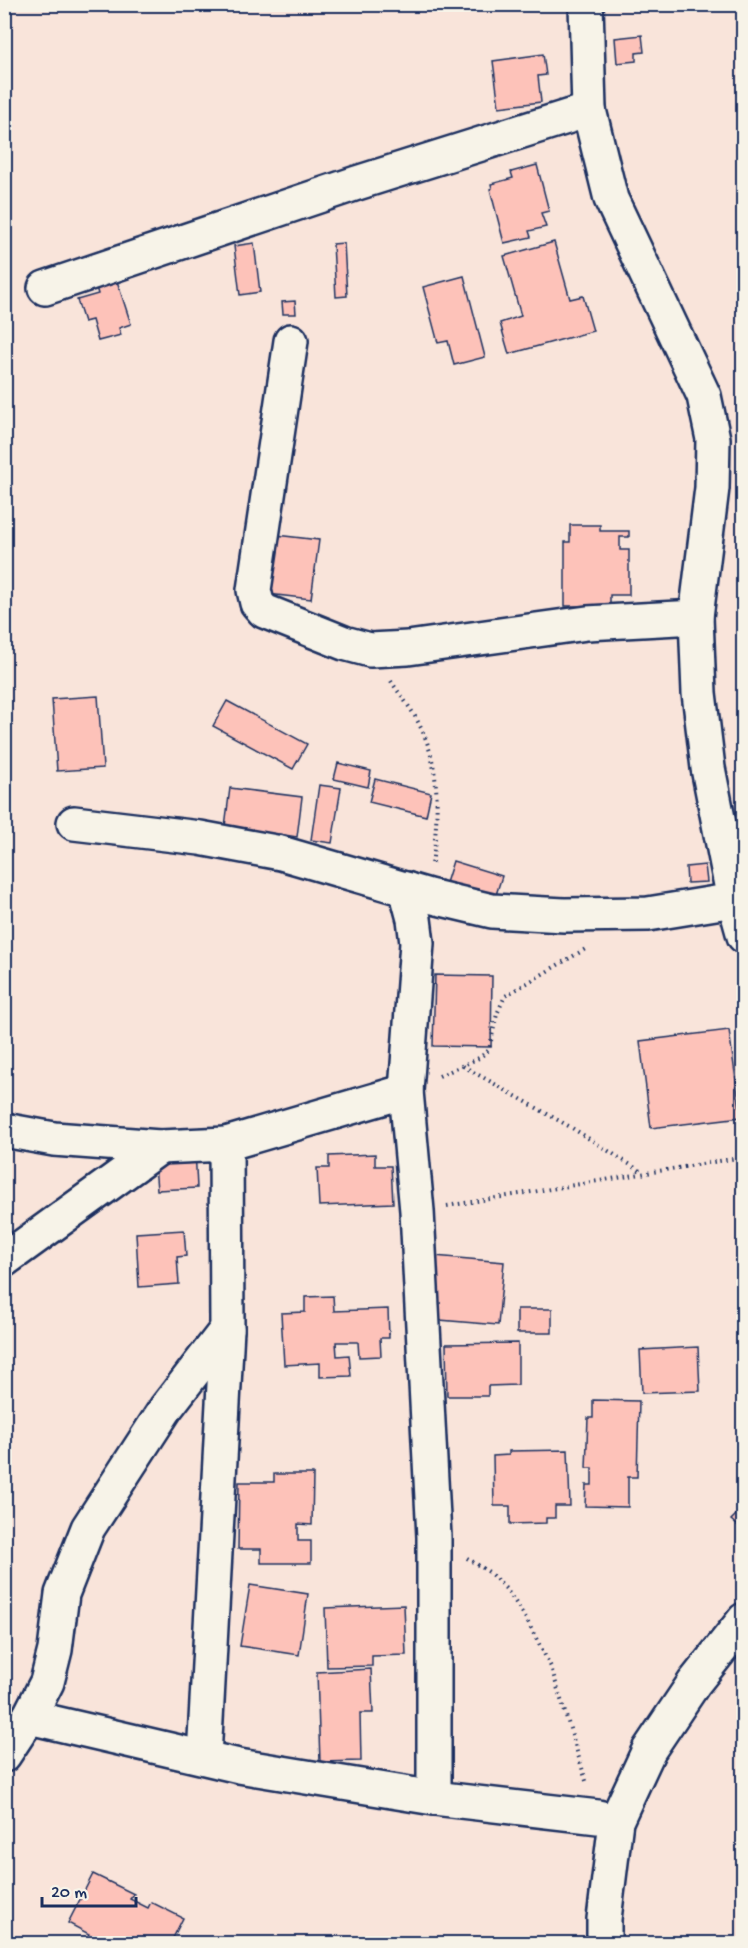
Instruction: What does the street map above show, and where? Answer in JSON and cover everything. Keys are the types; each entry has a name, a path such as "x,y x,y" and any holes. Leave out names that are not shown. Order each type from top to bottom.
{"street":[{"path":"586,4 589,110 611,199 704,396 713,439 712,488 696,617 699,693 708,768 734,900 744,936"},
{"path":"45,288 357,183 589,110"},
{"path":"291,341 255,590 256,603 264,611 344,643 370,650 483,638 587,623 696,617"},
{"path":"74,823 200,838 281,853 417,893 492,911 564,915 648,914 734,900"},
{"path":"417,893 414,919 417,943 406,1091 417,1211 434,1537 434,1798"},
{"path":"4,1130 54,1139 160,1147 226,1144 406,1091"},
{"path":"204,1757 228,1329 226,1144"},
{"path":"4,1260 160,1147"},
{"path":"4,1755 29,1717 47,1682 55,1650 62,1594 88,1528 166,1408 228,1329"},
{"path":"604,1944 607,1819 649,1750 694,1683 744,1620"},
{"path":"29,1717 239,1766 434,1798 607,1819"}],"path":[{"path":"370,650 419,723 431,752 436,781 438,816 417,893"},
{"path":"406,1091 479,1058 489,1050 497,1014 505,996 589,947"},
{"path":"463,1065 572,1128 643,1173"},
{"path":"417,1211 744,1156"},
{"path":"434,1537 489,1572 507,1590 524,1616 551,1667 607,1819"}],"building":[{"path":"642,35 644,52 636,53 636,61 617,63 615,38"},
{"path":"543,54 546,75 538,76 541,102 499,107 493,61"},
{"path":"537,165 549,211 541,213 546,227 529,231 531,237 504,243 490,189 491,184 513,178 511,172"},
{"path":"554,242 570,299 583,296 593,331 509,354 500,323 521,316 504,256"},
{"path":"254,243 260,292 240,295 234,246"},
{"path":"344,243 347,296 336,297 333,244"},
{"path":"464,276 485,357 454,365 448,341 438,343 423,287"},
{"path":"117,281 131,324 119,328 121,335 98,341 92,320 84,322 77,300 98,294 96,287"},
{"path":"295,301 296,314 283,314 282,302"},
{"path":"570,525 600,525 600,531 629,531 629,537 620,537 620,550 629,550 629,595 610,595 610,606 565,606 565,542 570,542"},
{"path":"276,535 319,540 311,599 268,594"},
{"path":"98,696 103,768 57,771 52,699"},
{"path":"227,701 307,744 293,769 213,726"},
{"path":"338,763 371,771 368,787 334,779"},
{"path":"375,779 431,793 426,816 369,802"},
{"path":"319,785 341,788 332,843 311,840"},
{"path":"230,788 302,797 297,837 279,834 278,840 224,834"},
{"path":"453,861 502,876 494,901 445,886"},
{"path":"705,865 707,882 687,883 686,867"},
{"path":"435,975 492,976 491,1047 433,1046"},
{"path":"729,1030 741,1117 651,1128 640,1041"},
{"path":"195,1149 197,1188 157,1190 154,1152"},
{"path":"375,1154 375,1166 391,1166 393,1203 319,1206 317,1168 329,1168 329,1156"},
{"path":"184,1230 186,1256 177,1257 179,1284 139,1287 136,1233"},
{"path":"434,1256 504,1262 498,1325 428,1319"},
{"path":"333,1296 334,1311 388,1309 389,1338 380,1338 381,1356 359,1357 358,1342 336,1342 337,1356 349,1355 351,1376 320,1377 320,1363 284,1365 281,1313 305,1312 305,1297"},
{"path":"517,1309 552,1309 552,1333 517,1333"},
{"path":"518,1343 518,1385 488,1386 488,1396 447,1396 446,1344"},
{"path":"698,1347 700,1391 642,1393 640,1350"},
{"path":"593,1400 639,1401 637,1477 628,1477 628,1507 585,1506 586,1485 592,1485 592,1468 586,1468 588,1418 593,1418"},
{"path":"568,1450 570,1506 555,1506 555,1518 546,1518 546,1523 510,1524 510,1506 494,1506 493,1456 509,1455 509,1451"},
{"path":"274,1474 313,1474 312,1525 298,1524 298,1541 311,1541 311,1563 261,1563 261,1549 238,1549 239,1482 274,1482"},
{"path":"744,1507 744,1531 731,1520"},
{"path":"250,1585 308,1594 299,1655 240,1646"},
{"path":"404,1605 406,1655 372,1656 372,1666 327,1667 325,1608"},
{"path":"371,1669 373,1713 360,1713 361,1761 320,1762 317,1672"},
{"path":"93,1874 134,1894 130,1899 148,1908 151,1902 183,1918 170,1944 89,1944 85,1942 89,1934 68,1923"}]}
